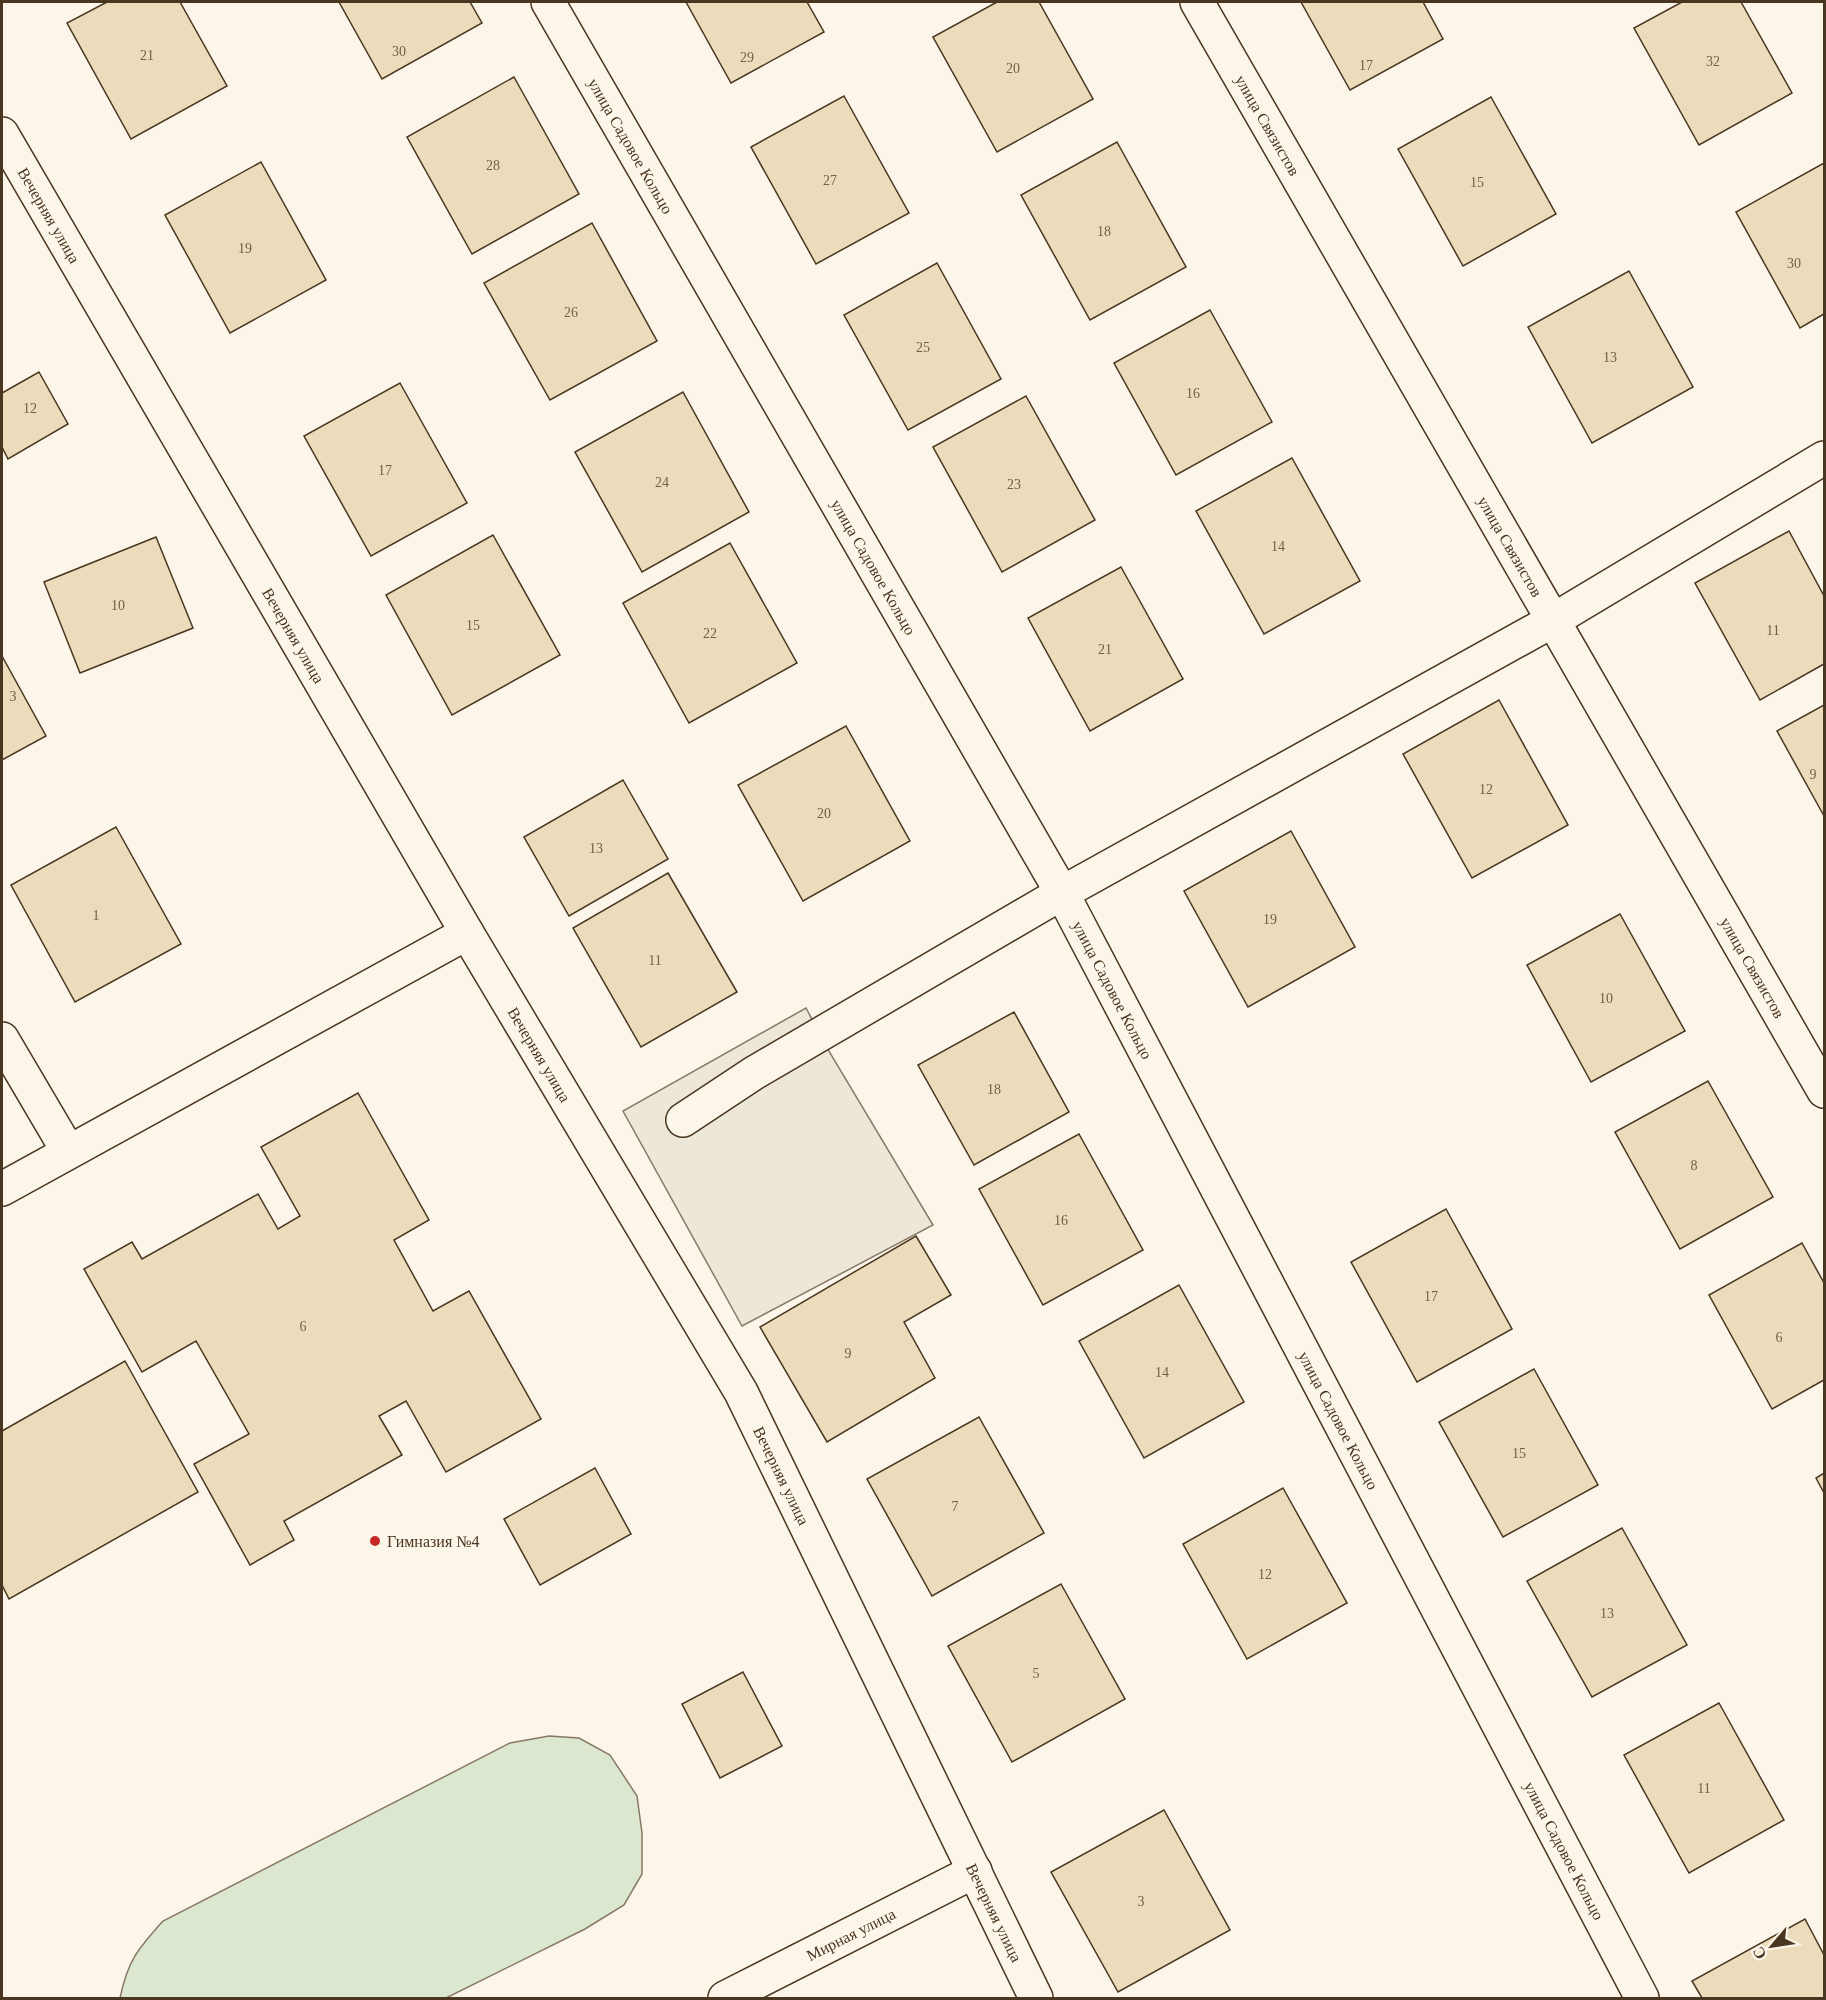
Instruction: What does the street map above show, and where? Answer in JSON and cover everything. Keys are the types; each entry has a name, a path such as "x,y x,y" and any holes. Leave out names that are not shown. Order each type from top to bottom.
{"street":[{"name":"улица Садовое Кольцо","path":"548,2 1062,893 1642,1998"},
{"name":"улица Связистов","path":"1197,2 1824,1091"},
{"name":"Вечерняя улица","path":"2,134 467,933 741,1392 1036,1998"},
{"path":"683,1120 754,1073 1062,893 1552,621 1824,458"},
{"path":"2,1189 467,933"},
{"path":"2,1039 68,1151"},
{"name":"Мирная улица","path":"725,1998 975,1871"}],"green space":[{"path":"549,1736 579,1738 610,1755 637,1796 642,1833 642,1874 624,1905 585,1929 446,1998 120,1998 135,1956 163,1921 510,1743"}],"shaded area":[{"path":"806,1008 830,1053 933,1225 742,1326 623,1111"}],"building":[{"path":"107,2 180,2 227,86 131,139 67,23"},
{"path":"339,2 470,2 482,23 382,79"},
{"path":"686,2 807,2 824,32 731,83"},
{"path":"997,2 1039,2 1093,99 997,152 933,37"},
{"path":"1301,2 1423,2 1443,39 1350,90"},
{"path":"1682,2 1741,2 1792,93 1699,145 1634,28"},
{"path":"514,77 579,194 472,254 407,137"},
{"path":"844,96 909,213 816,264 751,147"},
{"path":"1491,97 1556,214 1463,266 1398,149"},
{"path":"1117,142 1186,267 1090,320 1021,195"},
{"path":"261,162 326,280 230,333 165,215"},
{"path":"1824,163 1824,314 1800,328 1736,212"},
{"path":"592,223 657,341 550,400 484,283"},
{"path":"937,263 1001,379 908,430 844,315"},
{"path":"1629,271 1693,387 1592,443 1528,327"},
{"path":"1210,310 1272,422 1176,475 1114,363"},
{"path":"39,372 68,424 8,459 2,447 2,393"},
{"path":"400,383 467,503 371,556 304,436"},
{"path":"683,392 749,512 642,572 575,452"},
{"path":"1026,396 1095,520 1002,572 933,447"},
{"path":"1292,458 1360,581 1264,634 1196,511"},
{"path":"1789,531 1824,596 1824,664 1760,700 1695,583"},
{"path":"493,535 560,655 452,715 386,595"},
{"path":"156,537 193,628 80,673 44,582"},
{"path":"730,543 797,663 689,723 623,603"},
{"path":"1121,567 1183,679 1090,731 1028,618"},
{"path":"2,656 46,736 2,760"},
{"path":"1499,700 1568,825 1472,878 1403,754"},
{"path":"1824,705 1824,816 1777,731"},
{"path":"846,726 910,841 803,901 738,785"},
{"path":"623,780 668,859 569,916 524,837"},
{"path":"116,827 181,944 75,1002 11,885"},
{"path":"1291,831 1355,947 1248,1007 1184,891"},
{"path":"668,873 737,992 641,1047 573,928"},
{"path":"1620,914 1685,1031 1591,1082 1527,965"},
{"path":"1014,1012 1069,1112 974,1165 918,1065"},
{"path":"1708,1081 1773,1197 1680,1249 1615,1132"},
{"path":"358,1093 429,1220 394,1240 433,1311 469,1291 541,1419 446,1472 406,1401 379,1416 402,1455 284,1521 294,1540 250,1565 194,1464 249,1434 196,1341 142,1372 84,1269 132,1242 142,1259 258,1194 278,1229 300,1216 261,1147"},
{"path":"1079,1134 1143,1250 1043,1305 979,1189"},
{"path":"1446,1209 1512,1329 1417,1382 1351,1262"},
{"path":"916,1236 951,1295 904,1322 935,1378 827,1442 760,1327"},
{"path":"1802,1243 1824,1283 1824,1380 1772,1409 1709,1295"},
{"path":"1179,1285 1244,1402 1144,1458 1079,1341"},
{"path":"125,1361 198,1492 9,1599 2,1585 2,1431"},
{"path":"1534,1369 1598,1485 1503,1537 1439,1422"},
{"path":"979,1417 1044,1533 932,1596 867,1479"},
{"path":"595,1468 631,1534 540,1585 504,1519"},
{"path":"1824,1473 1824,1493 1816,1478"},
{"path":"1283,1488 1347,1603 1247,1659 1183,1544"},
{"path":"1622,1528 1687,1645 1592,1697 1527,1581"},
{"path":"1061,1584 1125,1699 1012,1762 948,1646"},
{"path":"743,1672 782,1746 720,1778 682,1704"},
{"path":"1719,1703 1784,1820 1689,1873 1624,1755"},
{"path":"1164,1810 1230,1930 1118,1992 1051,1872"},
{"path":"1805,1919 1824,1955 1824,1998 1702,1998 1692,1981"}],"place":[{"name":"Гимназия №4","path":"375,1541"}]}
